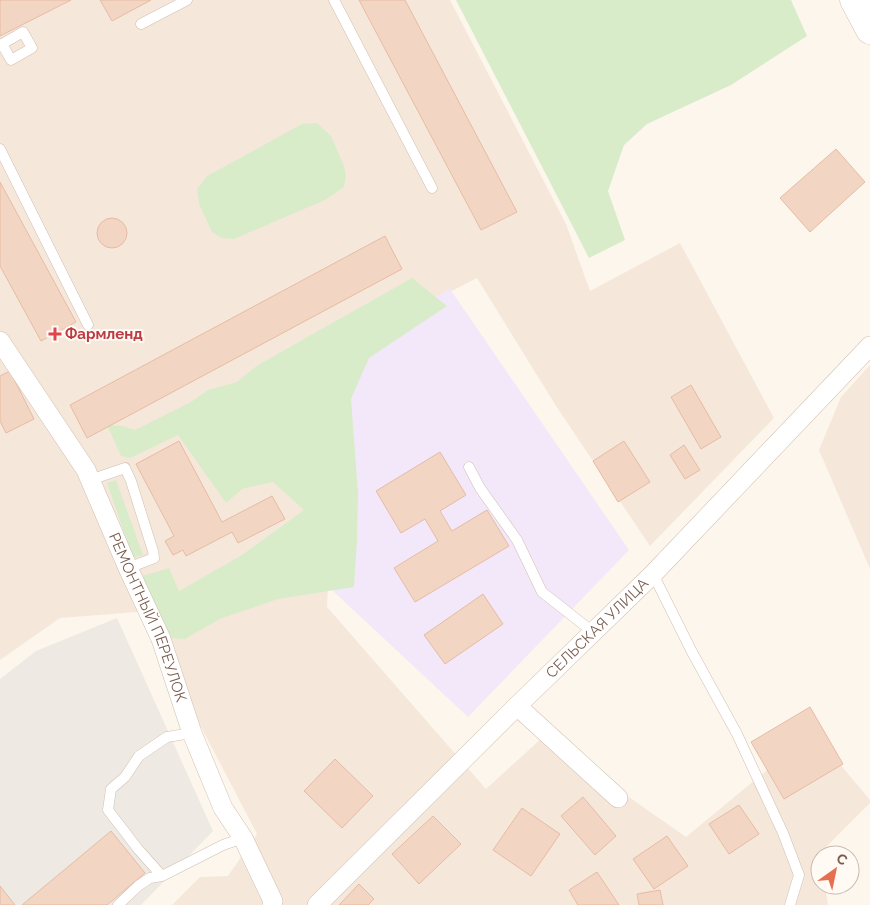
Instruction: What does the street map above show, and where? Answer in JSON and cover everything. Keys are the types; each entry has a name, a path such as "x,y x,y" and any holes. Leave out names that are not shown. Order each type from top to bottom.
{"street":[{"path":"854,0 870,30"},
{"name":"РЕМОНТНЫЙ ПЕРЕУЛОК","path":"0,341 86,470 161,639 192,733 223,808 242,838 273,901 272,905"},
{"name":"СЕЛЬСКАЯ УЛИЦА","path":"318,905 517,706 653,574 870,346"},
{"path":"517,706 618,798"}],"lane":[{"path":"140,24 188,0"},
{"path":"334,0 432,188"},
{"path":"0,149 88,325"},
{"path":"468,467 480,488 517,540 542,592 593,632"},
{"path":"90,480 125,468 154,558 128,568"},
{"path":"653,574 692,652 737,734 783,833 798,875 790,905"},
{"path":"162,876 108,810 111,789 125,777 140,756 167,737 192,733"},
{"path":"118,905 138,886 150,878 162,876 223,845 242,838"}],"shaded area":[{"path":"0,0 450,0 566,224 590,291 680,243 774,418 650,546 556,406 477,278 308,365 331,528 327,607 486,789 543,737 686,837 813,732 870,800 870,803 828,845 810,845 810,895 826,895 828,905 172,905 200,877 228,876 257,834 197,719 150,611 60,618 0,660"},
{"path":"450,289 629,550 468,717 333,591 339,515 315,364"},
{"path":"870,365 870,569 819,450 841,397"},
{"path":"117,618 213,831 141,905 0,905 0,679 36,651"}],"green space":[{"path":"456,0 791,0 807,36 731,85 647,124 624,145 608,191 625,240 589,258"},
{"path":"317,123 331,136 344,166 346,176 344,187 325,200 234,239 222,238 212,232 199,204 197,189 207,176 302,124"},
{"path":"412,278 447,306 369,358 351,399 358,493 354,587 278,599 220,619 185,639 165,638 139,577 169,568 179,591 242,555 304,510 273,482 242,489 226,503 178,435 130,458 121,456 107,425 123,426 135,430 191,402 208,390 237,382 258,365"},
{"path":"116,480 143,555 133,558 107,483"}],"building":[{"path":"0,0 71,0 0,36"},
{"path":"100,0 151,0 112,21"},
{"path":"359,0 405,0 517,212 481,230"},
{"path":"836,149 865,182 810,232 780,198"},
{"path":"0,182 76,322 41,341 0,266"},
{"path":"112,218 123,222 127,233 123,244 112,248 101,244 97,233 101,222"},
{"path":"385,236 402,269 87,438 70,405"},
{"path":"10,371 34,419 6,433 0,421 0,376"},
{"path":"691,385 721,437 701,449 671,397"},
{"path":"179,441 222,522 272,496 285,519 238,543 232,532 186,556 183,550 173,555 165,541 174,536 136,464"},
{"path":"624,441 650,482 618,502 593,461"},
{"path":"684,445 700,470 685,479 670,455"},
{"path":"440,452 466,495 440,511 452,531 487,510 509,546 415,602 394,568 438,541 425,519 401,533 376,491"},
{"path":"483,594 503,624 445,664 424,635"},
{"path":"810,707 843,764 784,799 751,742"},
{"path":"335,759 373,796 342,828 304,791"},
{"path":"583,797 616,836 595,855 561,816"},
{"path":"739,805 759,834 729,854 709,824"},
{"path":"522,808 560,834 531,876 493,850"},
{"path":"433,816 461,844 419,884 392,854"},
{"path":"111,831 145,873 107,905 22,905"},
{"path":"667,836 688,866 654,889 633,859"},
{"path":"597,872 619,905 578,905 569,890"},
{"path":"359,884 374,899 368,905 339,905"},
{"path":"0,886 15,905 0,905"},
{"path":"660,890 663,905 639,905 637,894"}],"place":[{"name":"Фармленд","path":"55,334"}]}
